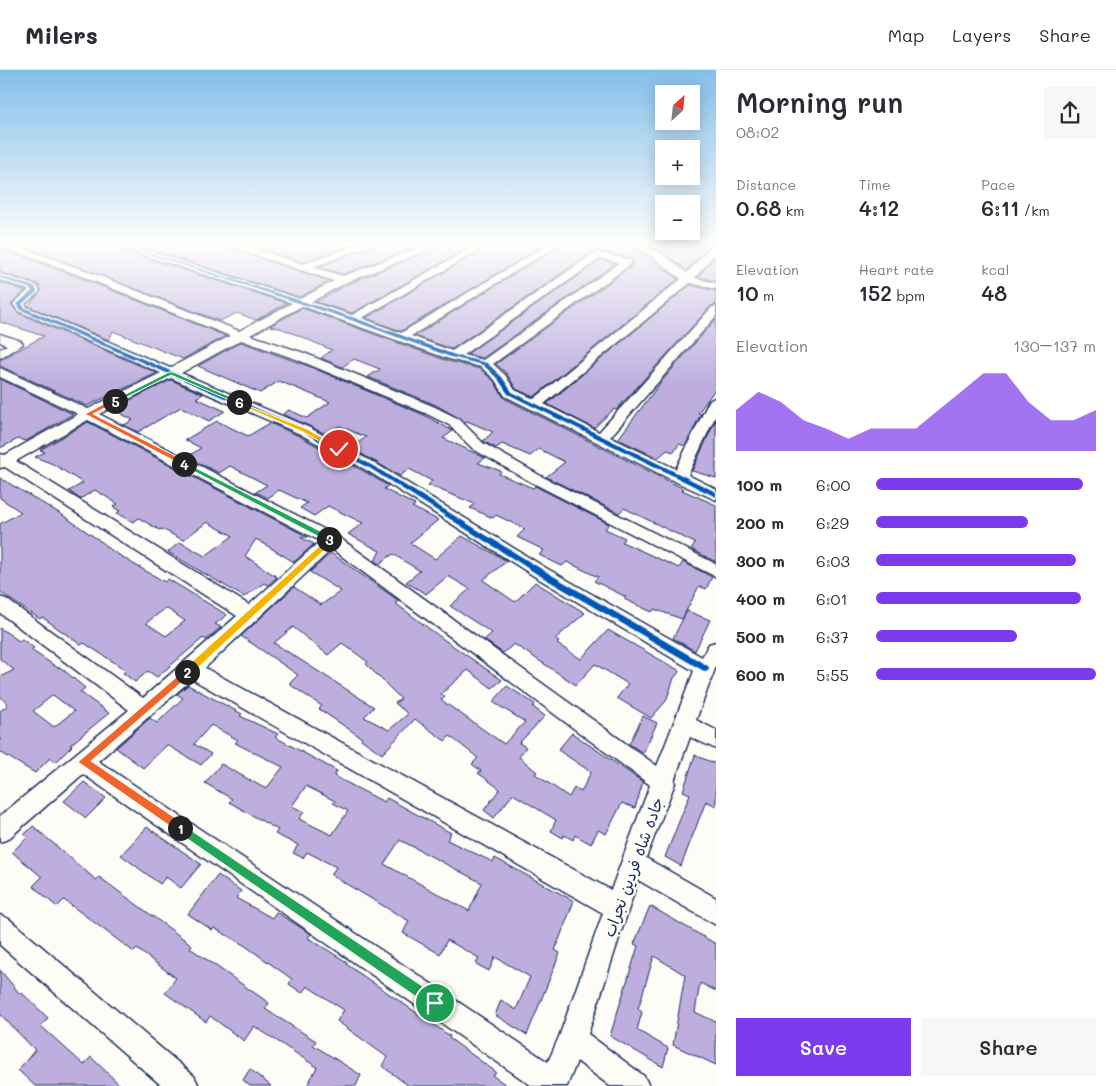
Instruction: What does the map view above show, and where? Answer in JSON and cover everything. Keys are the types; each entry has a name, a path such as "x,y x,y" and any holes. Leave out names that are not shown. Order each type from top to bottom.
{"street":[{"path":"35,291 19,304 23,310 305,430 356,458 540,572 711,658"},
{"path":"129,291 240,336 300,356 430,410 454,422 478,446 536,479 716,571"},
{"path":"263,291 353,319 453,356 484,364 500,378 510,393 716,495"},
{"path":"250,615 2,461 323,291"},
{"path":"353,319 402,291"},
{"path":"402,337 477,291"},
{"path":"453,356 546,291"},
{"path":"484,364 586,291"},
{"path":"535,404 673,291"},
{"path":"602,437 716,310"},
{"path":"0,338 17,344 0,354"},
{"path":"0,372 88,414 332,540 664,783"},
{"path":"679,478 716,401"},
{"path":"1,828 84,762 143,708 191,669 332,540"},
{"path":"0,604 143,708"},
{"name":"جاده شاه فردین نجراب","path":"552,1085 572,1040 632,863 711,658"},
{"path":"191,669 617,908"},
{"path":"685,725 716,740"},
{"path":"84,762 552,1085"},
{"path":"632,863 716,912"},
{"path":"0,928 184,1086"},
{"path":"572,1040 634,1086"}],"building":[{"path":"0,291 25,291 11,304 18,313 157,373 87,406 0,366 0,360 44,336 0,322"},
{"path":"41,291 114,291 226,336 183,359 113,331 109,340 28,306"},
{"path":"142,291 251,291 287,303 256,320 237,313 220,321"},
{"path":"282,291 310,291 300,297"},
{"path":"335,291 390,291 352,313 316,302"},
{"path":"411,291 467,291 401,331 366,318"},
{"path":"486,291 535,291 452,349 415,336"},
{"path":"556,291 577,291 483,358 467,354"},
{"path":"597,291 663,291 534,397 516,389 507,374 496,364"},
{"path":"682,291 716,291 716,304 711,306 616,410 614,409 594,428 547,404"},
{"path":"302,308 448,361 480,369 494,381 504,398 684,489 682,490 716,505 716,562 691,549 695,543 624,508 619,513 546,477 565,462 539,449 530,456 502,444 496,448 483,441 493,432 467,421 465,422 436,405 368,377 380,369 354,359 342,367 321,358 332,350 283,329 270,326"},
{"path":"716,319 716,388 698,413 701,414 685,446 679,444 674,452 667,450 658,458 618,439 661,382"},
{"path":"241,342 308,366 424,415 453,431 443,438 485,458 478,463 501,471 499,474 533,488 535,486 609,524 605,529 625,538 622,542 679,568 683,562 712,577 706,589 699,586 682,619 654,609 652,612 624,599 626,597 594,581 598,577 567,562 562,566 539,555 544,550 517,537 525,529 496,515 493,518 470,508 475,504 428,485 432,481 409,469 400,476 351,448 366,437 339,426 328,435 283,414 289,410 307,418 330,402 279,381 260,393 198,366"},
{"path":"0,379 73,414 26,441 18,439 0,448"},
{"path":"171,380 203,394 196,398 225,411 209,421 181,407 138,432 124,425 133,420 112,409"},
{"path":"716,419 716,478 692,471"},
{"path":"217,421 248,436 270,423 299,436 388,486 384,489 415,505 412,507 438,520 410,543 435,559 462,536 507,561 483,580 515,602 535,582 585,613 555,639 559,642 557,644 581,659 608,630 680,671 674,678 666,701 651,718 617,698 628,684 595,664 576,685 514,644 503,653 484,640 492,633 450,606 470,589 448,576 426,594 406,582 420,571 393,554 379,564 375,561 380,551 348,534 363,523 328,506 314,516 300,508 307,503 279,490 268,498 256,492 267,485 230,466 219,473 187,457 201,448 185,440"},
{"path":"88,422 308,537 300,537 314,544 294,562 256,539 245,556 277,577 268,585 264,583 244,597 168,552 180,542 205,556 233,536 207,522 183,540 162,529 159,530 139,518 133,522 117,513 120,511 113,507 118,504 95,490 80,499 69,491 83,483 53,464 35,457 45,452 40,450"},
{"path":"0,478 61,514 130,562 165,582 168,579 227,615 215,624 221,627 206,640 203,638 157,677 148,671 135,682 123,673 126,670 84,643 81,645 42,617 40,619 0,592 0,524 21,512 0,498","holes":["166,608 185,621 166,636 146,623"]},
{"path":"331,553 399,601 395,603 443,639 502,680 492,688 468,670 441,694 445,697 441,700 504,744 525,722 493,702 507,686 535,704 533,707 545,716 519,743 526,747 519,757 537,772 535,774 569,797 574,788 581,792 591,772 558,750 572,733 643,782 635,808 622,803 606,834 598,830 591,844 575,835 573,840 564,835 563,838 551,831 556,820 513,794 494,818 484,810 500,789 478,773 481,771 472,764 478,758 450,736 445,741 415,719 382,754 319,709 322,706 289,684 298,675 241,636 294,587 321,605 341,591 310,572","holes":["293,627 328,655 342,643 368,662 366,664 401,699 395,703 408,714 389,730 364,717 374,707 274,643"]},
{"path":"687,611 710,620 695,651 673,638"},
{"path":"0,628 19,641 22,639 34,648 31,650 58,668 60,667 85,688 80,692 109,713 70,745 72,746 56,762 50,758 35,773 0,752 0,711 8,705 0,696 0,677 14,670 0,659","holes":["53,695 74,711 54,727 33,711"]},
{"path":"188,685 242,714 240,716 278,734 275,737 337,771 334,776 384,802 387,798 451,833 447,840 493,862 495,858 574,901 555,950 560,953 527,1035 495,1015 501,1000 516,1010 530,977 495,957 489,971 476,964 479,958 447,940 440,954 403,933 409,921 331,875 336,867 307,852 303,858 293,853 298,845 275,834 278,830 229,802 232,799 205,783 221,764 266,789 283,767 235,743 238,740 211,725 194,744 211,754 201,765 167,745 143,768 116,748 150,718 157,723 183,698 177,694","holes":["306,786 335,801 333,803 348,811 332,835 299,819 304,812 292,806","400,840 482,883 469,911 384,864"]},
{"path":"643,716 657,723 643,753 629,744"},
{"path":"695,755 716,764 716,806 706,801 681,866 665,857 690,794 683,791"},
{"path":"84,782 106,798 86,818 64,801"},
{"path":"33,826 96,880 99,877 192,945 190,948 269,1003 265,1009 316,1041 313,1045 361,1075 356,1086 307,1086 317,1067 254,1026 244,1041 210,1016 206,1022 165,993 176,978 137,949 134,952 64,900 57,907 33,886 42,877 12,852 27,838 24,835"},
{"path":"147,827 201,864 181,888 166,877 160,884 121,855"},
{"path":"218,875 241,891 236,898 272,918 276,912 311,934 308,938 347,962 346,964 450,1036 449,1038 496,1072 493,1076 508,1086 409,1086 382,1066 387,1057 337,1021 344,1010 307,986 302,993 289,984 292,979 244,945 214,928 212,930 188,914"},
{"path":"650,906 716,944 716,991 700,983 695,1012 716,1022 716,1065 673,1045 685,975 654,956 638,1009 642,1012 637,1030 668,1048 663,1067 610,1036 638,946 634,944"},
{"path":"0,970 20,994 22,993 48,1018 41,1026 84,1065 91,1057 121,1086 35,1086 18,1070 35,1050 0,1014"},
{"path":"250,1069 271,1086 250,1086 243,1080"}],"cycle path":[{"path":"34,291 19,304 23,309 305,431 373,468 540,572 705,668"},
{"path":"267,291 353,319 453,356 485,364 500,378 510,393 716,495"}],"route":[{"path":"339,449 305,430 171,373 88,414 332,540 191,669 143,708 84,762 435,1003"}]}
